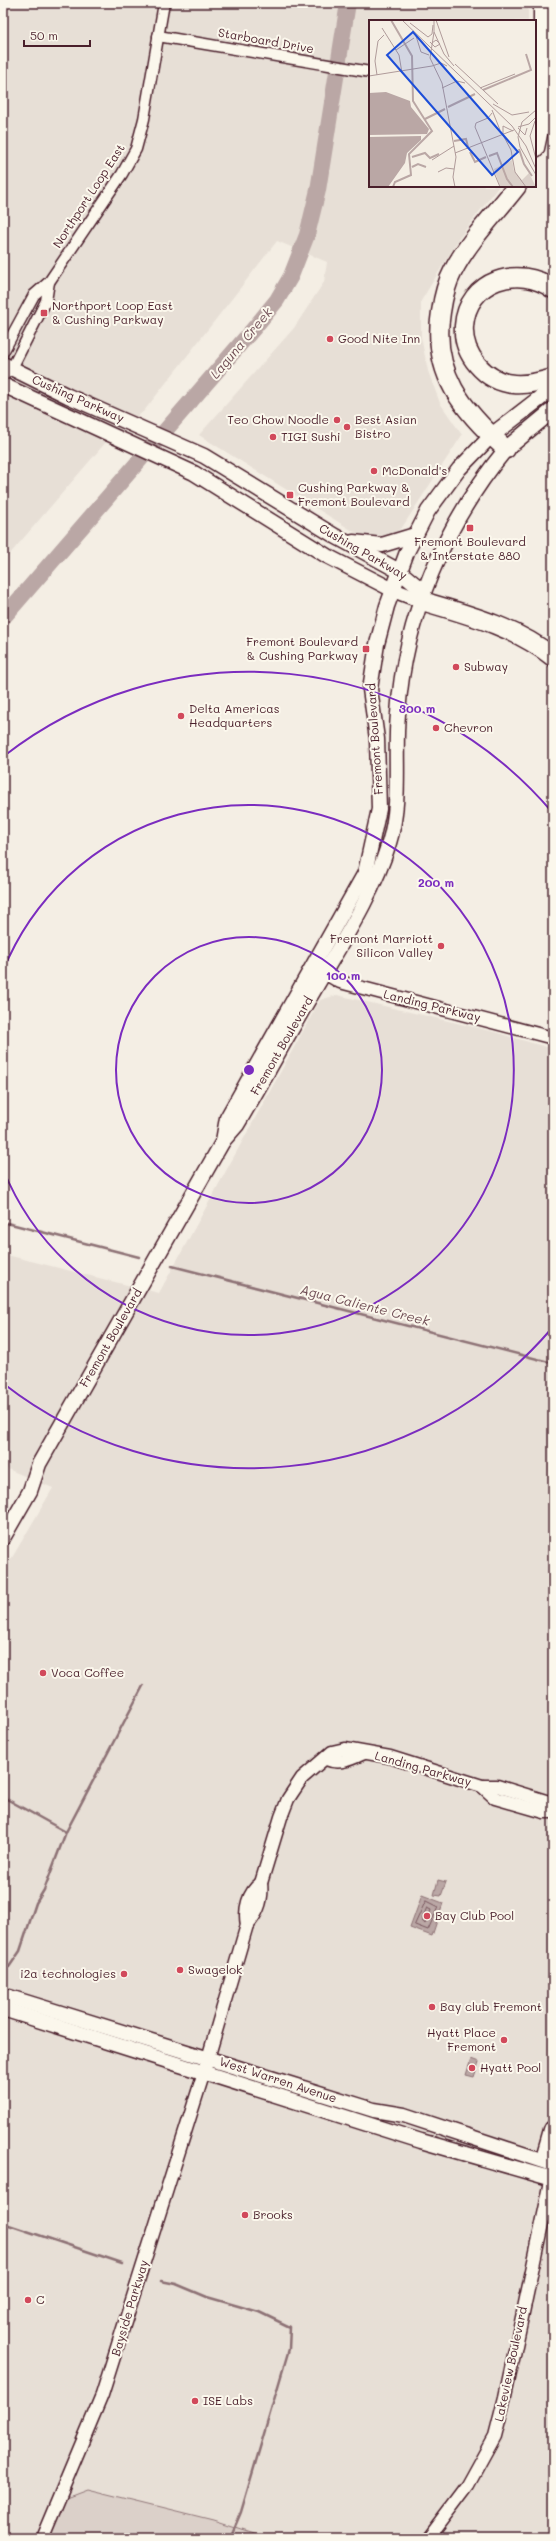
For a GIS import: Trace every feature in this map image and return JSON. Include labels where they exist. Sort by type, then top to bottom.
[{"type":"highway","points":[[536,143],[543,111],[543,3]]},
{"type":"highway","points":[[506,449],[491,436],[460,401],[449,382],[441,356],[438,330],[445,291],[453,271],[516,187]]},
{"type":"highway","points":[[549,385],[512,384],[486,374],[475,363],[468,350],[464,337],[464,324],[474,299],[483,288],[495,280],[520,276],[539,280],[553,289]]},
{"type":"highway","points":[[422,601],[503,628],[524,637],[553,657]]},
{"type":"highway","points":[[553,2130],[547,2151],[553,2171]]},
{"type":"main road","name":"Cushing Parkway","points":[[6,369],[181,444],[336,536],[400,571],[417,586],[422,601]]},
{"type":"main road","name":"Cushing Parkway","points":[[3,385],[194,473],[315,549],[393,590],[422,601]]},
{"type":"main road","name":"Fremont Boulevard","points":[[3,1538],[30,1491],[39,1464],[223,1141],[237,1125],[319,970],[365,873],[379,809],[380,794],[377,739],[372,709],[372,671],[377,644],[393,590],[415,535],[444,489],[491,436],[549,385]]},
{"type":"main road","name":"Fremont Boulevard","points":[[319,970],[370,894],[393,827],[398,776],[397,716],[400,688],[422,601],[446,542],[480,483],[506,449],[553,410]]},
{"type":"main road","points":[[336,536],[371,546],[391,544],[415,535]]},
{"type":"main road","points":[[377,739],[384,751],[386,766],[398,776]]},
{"type":"main road","points":[[380,794],[384,799],[386,821],[393,827]]},
{"type":"main road","name":"West Warren Avenue","points":[[3,1995],[374,2110],[404,2115],[553,2171]]},
{"type":"main road","name":"West Warren Avenue","points":[[3,2009],[421,2141],[553,2171]]},
{"type":"street","name":"Northport Loop East","points":[[3,352],[34,295],[49,282],[122,174],[136,149],[144,119],[164,3]]},
{"type":"street","name":"Starboard Drive","points":[[158,36],[369,72]]},
{"type":"street","name":"Northport Loop East","points":[[6,369],[46,301],[49,282]]},
{"type":"street","name":"Landing Parkway","points":[[319,970],[340,982],[384,995],[553,1038]]},
{"type":"street","name":"Landing Parkway","points":[[204,2072],[207,2057],[247,1925],[256,1916],[262,1894],[261,1883],[288,1799],[302,1778],[326,1759],[335,1763],[350,1760],[364,1753],[390,1757],[482,1786],[497,1786],[549,1802],[553,1806]]},
{"type":"street","name":"Landing Parkway","points":[[482,1786],[494,1798],[544,1812],[553,1812]]},
{"type":"street","name":"Bayside Parkway","points":[[42,2538],[102,2395],[204,2072]]},
{"type":"street","name":"Lakeview Boulevard","points":[[428,2538],[468,2485],[495,2436],[505,2397],[553,2171]]},
{"type":"shaded area","points":[[3,3],[528,3],[528,20],[369,20],[369,187],[498,187],[460,237],[421,301],[421,337],[428,371],[440,403],[462,435],[403,526],[394,534],[364,538],[199,435],[294,328],[324,282],[327,262],[277,241],[144,411],[106,442],[3,562]]},
{"type":"shaded area","points":[[337,995],[491,1031],[553,1049],[553,2538],[3,2538],[3,1573],[53,1488],[3,1467],[3,1254],[159,1293],[320,1000]]},
{"type":"shaded area","points":[[87,2489],[213,2520],[269,2538],[42,2538],[58,2500]]},
{"type":"water","name":"Bay Club Pool","points":[[438,1880],[446,1882],[441,1896],[434,1895]]},
{"type":"water","name":"Bay Club Pool","points":[[422,1895],[443,1903],[432,1936],[410,1928]]},
{"type":"water","name":"Hyatt Pool","points":[[471,2059],[479,2062],[474,2077],[466,2075]]},
{"type":"waterway","name":"Laguna Creek","points":[[3,618],[255,327],[277,300],[291,276],[307,235],[318,190],[348,3]]},
{"type":"waterway","name":"Agua Caliente Creek","points":[[3,1222],[139,1257]]},
{"type":"waterway","name":"Agua Caliente Creek","points":[[172,1266],[553,1363]]},
{"type":"waterway","points":[[66,1832],[143,1686]]},
{"type":"waterway","points":[[3,1797],[66,1832],[44,1890],[36,1903],[20,1951],[9,1967]]},
{"type":"waterway","points":[[3,2223],[122,2263]]},
{"type":"waterway","points":[[161,2281],[176,2284],[207,2297],[259,2312],[290,2327],[289,2349],[241,2512],[230,2538]]},
{"type":"place","name":"Northport Loop East & Cushing Parkway","points":[[44,313]]},
{"type":"place","name":"Good Nite Inn","points":[[330,339]]},
{"type":"place","name":"Teo Chow Noodle","points":[[337,420]]},
{"type":"place","name":"Best Asian Bistro","points":[[347,427]]},
{"type":"place","name":"TIGI Sushi","points":[[273,437]]},
{"type":"place","name":"McDonald's","points":[[374,471]]},
{"type":"place","name":"Cushing Parkway & Fremont Boulevard","points":[[290,495]]},
{"type":"place","name":"Fremont Boulevard & Interstate 880","points":[[470,528]]},
{"type":"place","name":"Fremont Boulevard & Cushing Parkway","points":[[366,649]]},
{"type":"place","name":"Subway","points":[[456,667]]},
{"type":"place","name":"Delta Americas Headquarters","points":[[181,716]]},
{"type":"place","name":"Chevron","points":[[436,728]]},
{"type":"place","name":"Fremont Marriott Silicon Valley","points":[[441,946]]},
{"type":"place","name":"Voca Coffee","points":[[43,1673]]},
{"type":"place","name":"Bay Club Pool","points":[[427,1916]]},
{"type":"place","name":"Swagelok","points":[[180,1970]]},
{"type":"place","name":"i2a technologies","points":[[124,1974]]},
{"type":"place","name":"Bay club Fremont","points":[[432,2007]]},
{"type":"place","name":"Hyatt Place Fremont","points":[[504,2040]]},
{"type":"place","name":"Hyatt Pool","points":[[472,2068]]},
{"type":"place","name":"Brooks","points":[[245,2215]]},
{"type":"place","name":"C","points":[[28,2300]]},
{"type":"place","name":"ISE Labs","points":[[195,2401]]}]
